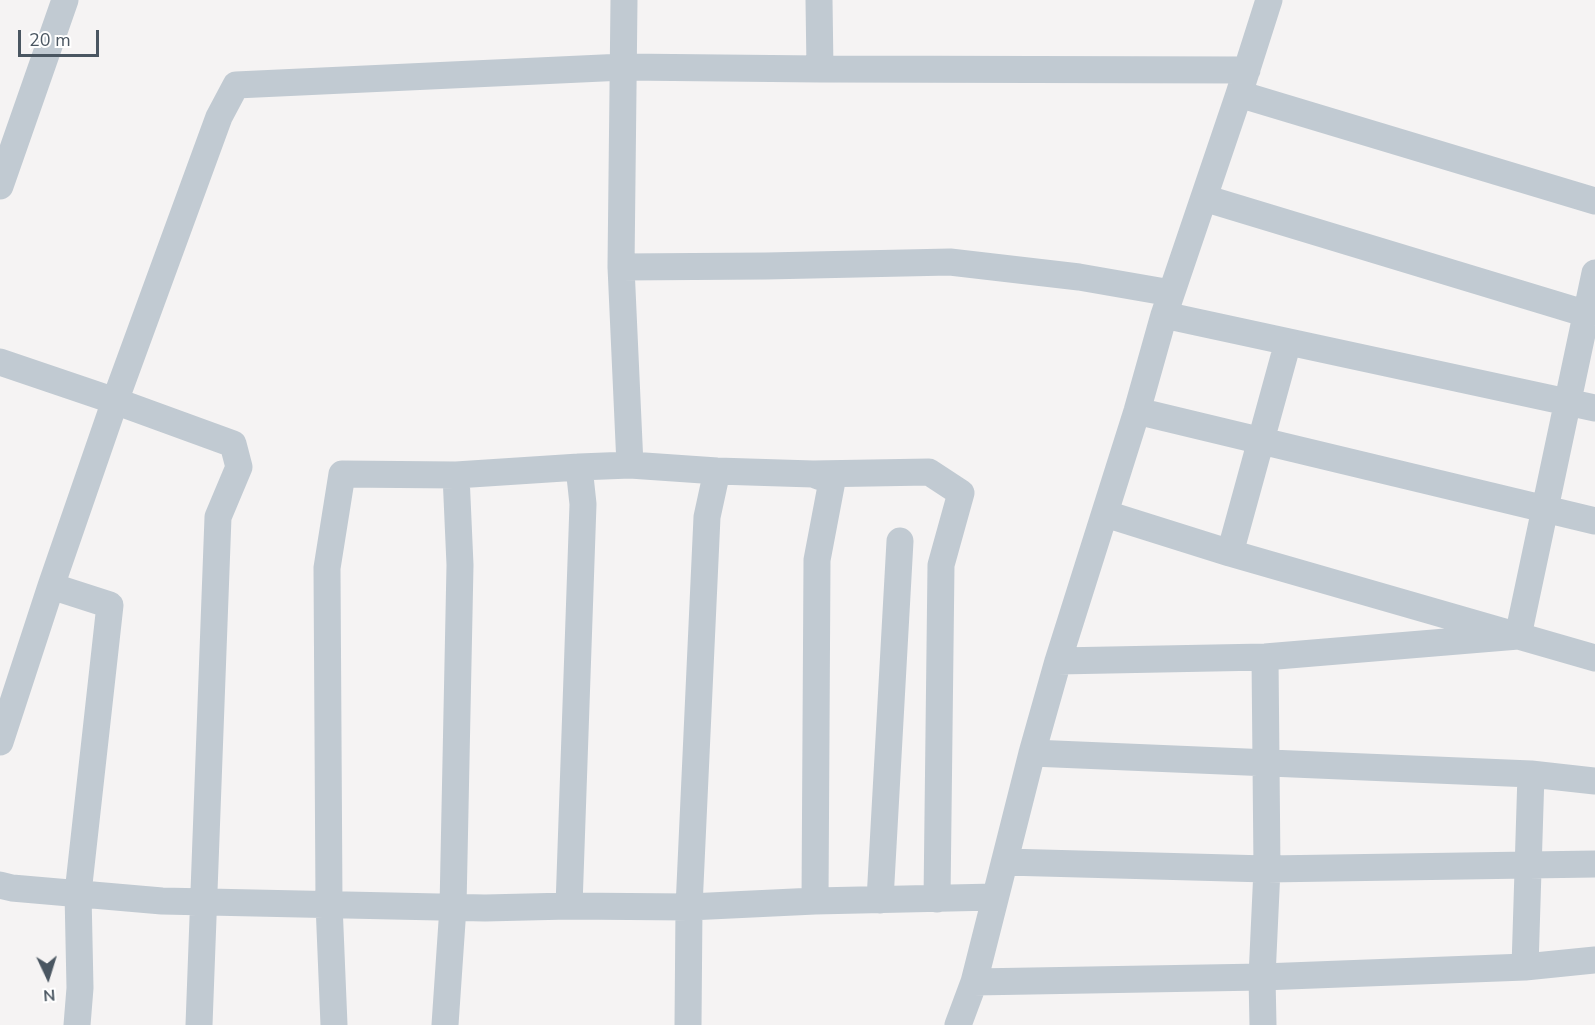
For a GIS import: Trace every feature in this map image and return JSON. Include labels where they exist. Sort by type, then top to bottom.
[{"type":"street","points":[[0,186],[65,0]]},
{"type":"street","points":[[624,0],[621,267],[630,465]]},
{"type":"street","points":[[819,0],[820,69]]},
{"type":"street","points":[[958,1025],[974,982],[1032,753],[1058,661],[1106,514],[1168,304],[1269,0]]},
{"type":"street","points":[[0,742],[115,401],[219,117],[236,85],[624,67],[820,69],[1243,82],[1595,201]]},
{"type":"street","points":[[1204,198],[1587,314]]},
{"type":"street","points":[[621,267],[950,262],[1079,277],[1288,342],[1595,408]]},
{"type":"street","points":[[1518,636],[1595,273]]},
{"type":"street","points":[[1230,554],[1288,342]]},
{"type":"street","points":[[0,362],[233,444],[239,467],[218,517],[199,1025]]},
{"type":"street","points":[[1137,411],[1595,521]]},
{"type":"street","points":[[334,1025],[329,904],[327,568],[342,474],[456,475],[630,465],[813,474],[929,472],[961,493],[941,565],[937,899]]},
{"type":"street","points":[[569,906],[583,504],[579,467]]},
{"type":"street","points":[[688,1025],[689,907],[707,517],[717,471]]},
{"type":"street","points":[[813,474],[832,481],[817,560],[815,901]]},
{"type":"street","points":[[445,1025],[453,907],[460,565],[456,475]]},
{"type":"street","points":[[1106,514],[1230,554],[1595,658]]},
{"type":"street","points":[[880,900],[900,541]]},
{"type":"street","points":[[51,586],[110,605],[78,893],[80,988],[77,1025]]},
{"type":"street","points":[[1058,661],[1265,657],[1518,636]]},
{"type":"street","points":[[1263,1025],[1262,977],[1267,869],[1265,657]]},
{"type":"street","points":[[1032,753],[1531,774],[1595,781]]},
{"type":"street","points":[[1525,968],[1531,774]]},
{"type":"street","points":[[1005,862],[1267,869],[1595,864]]},
{"type":"street","points":[[0,885],[12,888],[162,901],[484,908],[689,907],[815,901],[995,897]]},
{"type":"street","points":[[974,982],[1262,977],[1525,968],[1595,960]]}]
